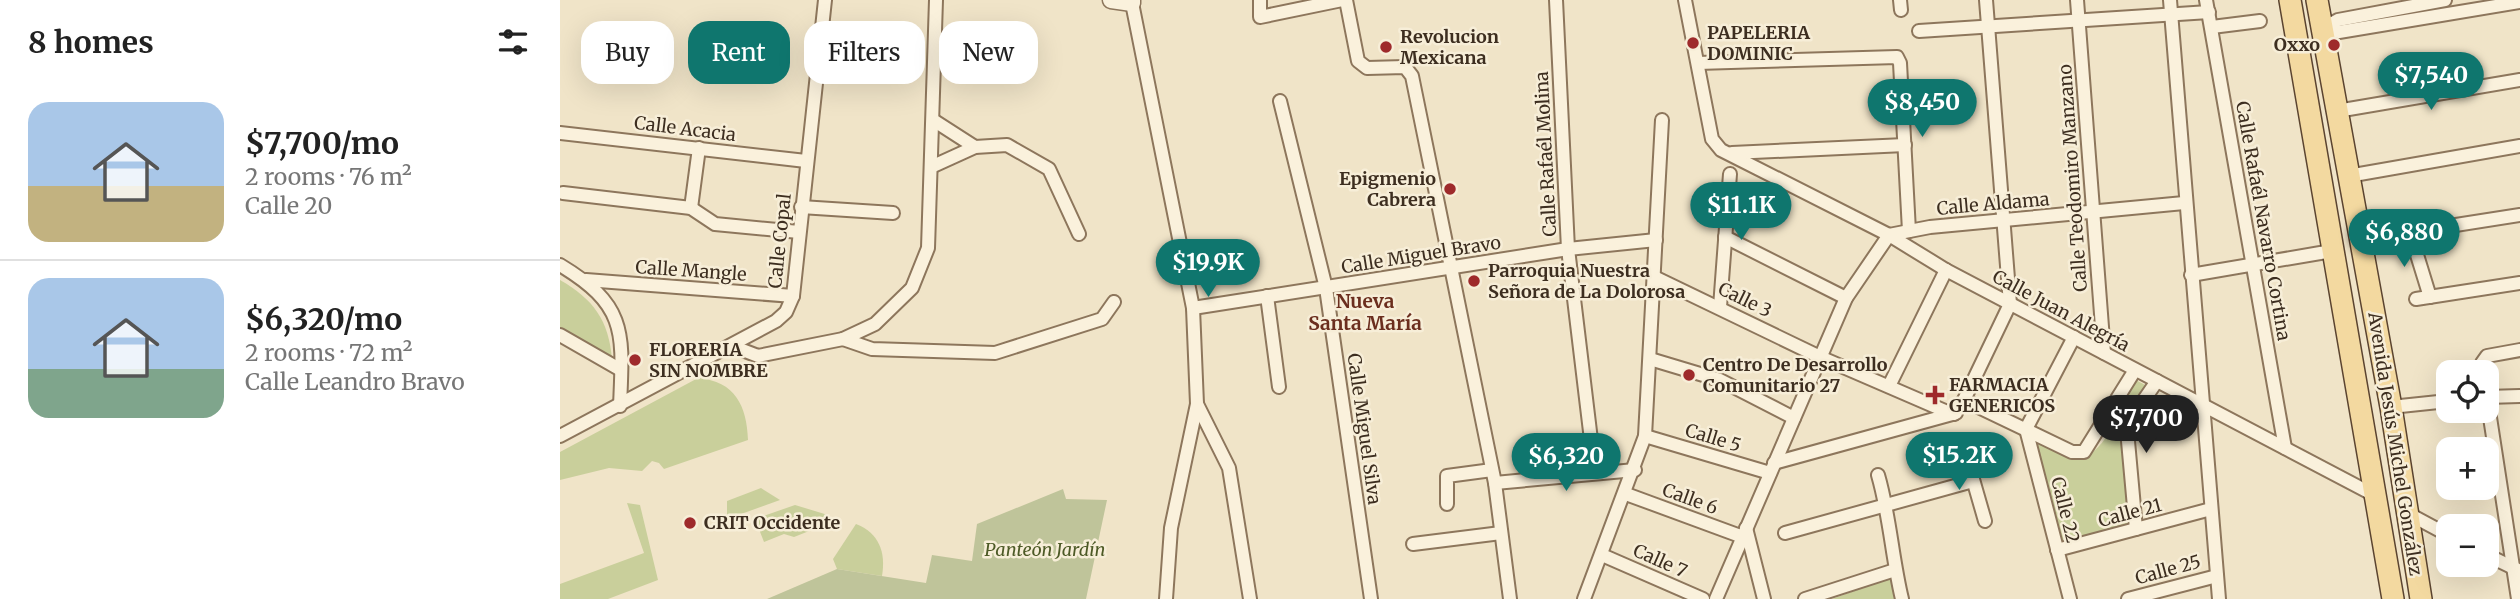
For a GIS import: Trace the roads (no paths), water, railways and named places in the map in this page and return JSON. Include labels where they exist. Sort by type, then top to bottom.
[{"type":"main road","name":"Avenida Jesús Michel González","points":[[2290,0],[2321,193],[2393,599]]},
{"type":"main road","points":[[2301,0],[2310,23],[2322,29],[2311,42],[2309,52],[2327,157],[2321,193]]},
{"type":"main road","name":"Avenida Jesús Michel González","points":[[2317,0],[2391,407],[2421,599]]},
{"type":"street","name":"Calle Copal","points":[[563,431],[620,406],[782,318],[793,296],[825,0]]},
{"type":"street","points":[[732,346],[758,356],[843,339],[876,324],[918,275],[928,248],[936,0]]},
{"type":"street","points":[[1111,0],[1132,1],[1193,308],[1198,404],[1171,528],[1166,599]]},
{"type":"street","points":[[1260,0],[1260,17],[1344,0],[1358,61],[1367,68],[1405,67],[1412,76],[1493,477],[1510,599]]},
{"type":"street","name":"Calle Rafaél Molina","points":[[1556,0],[1569,249],[1595,473]]},
{"type":"street","name":"Calle Juan Alegría","points":[[1685,0],[1712,139],[1721,150],[1732,153],[1889,235],[1946,270],[2376,496]]},
{"type":"street","points":[[1953,414],[1964,400],[2010,304],[1986,0]]},
{"type":"street","name":"Calle Teodomiro Manzano","points":[[2077,0],[2104,353]]},
{"type":"street","points":[[2170,0],[2219,599]]},
{"type":"street","points":[[2322,29],[2338,20],[2445,0]]},
{"type":"street","points":[[2322,29],[2339,32],[2520,2]]},
{"type":"street","points":[[1919,32],[2171,14],[2207,6]]},
{"type":"street","name":"Calle Rafaél Navarro Cortina","points":[[2207,6],[2285,448]]},
{"type":"street","points":[[2212,27],[2260,21]]},
{"type":"street","points":[[1698,63],[1897,57],[1900,63],[1909,231]]},
{"type":"street","points":[[2337,111],[2520,80]]},
{"type":"street","name":"Calle Miguel Silva","points":[[1280,101],[1326,289],[1371,599]]},
{"type":"street","points":[[933,120],[975,147]]},
{"type":"street","points":[[1584,599],[1635,470],[1645,436],[1662,120]]},
{"type":"street","name":"Calle Acacia","points":[[560,133],[806,161]]},
{"type":"street","points":[[931,167],[975,147],[1007,145],[1045,164],[1053,174],[1079,234]]},
{"type":"street","points":[[1732,153],[1905,145]]},
{"type":"street","points":[[2347,176],[2520,146]]},
{"type":"street","points":[[691,208],[699,148]]},
{"type":"street","points":[[1720,307],[1730,174]]},
{"type":"street","points":[[562,193],[691,208],[715,224],[799,232]]},
{"type":"street","name":"Calle Aldama","points":[[1889,235],[2003,220],[2185,203]]},
{"type":"street","points":[[802,207],[893,213]]},
{"type":"street","points":[[2360,240],[2520,215]]},
{"type":"street","points":[[2410,232],[2430,297]]},
{"type":"street","points":[[1716,599],[1846,298],[1889,235]]},
{"type":"street","points":[[1725,237],[1846,298]]},
{"type":"street","name":"Calle Miguel Bravo","points":[[1193,308],[1569,249],[1656,240]]},
{"type":"street","points":[[2191,275],[2332,251]]},
{"type":"street","points":[[560,265],[586,280],[607,302],[617,320],[621,370],[620,406]]},
{"type":"street","points":[[1889,386],[1946,270]]},
{"type":"street","name":"Calle 3","points":[[1654,277],[1820,357],[1953,414]]},
{"type":"street","name":"Calle Mangle","points":[[586,280],[793,296]]},
{"type":"street","points":[[2416,299],[2520,283]]},
{"type":"street","points":[[1267,296],[1279,387]]},
{"type":"street","points":[[843,339],[872,349],[995,353],[1102,319],[1114,302]]},
{"type":"street","points":[[560,335],[621,370]]},
{"type":"street","points":[[2026,429],[2074,337]]},
{"type":"street","points":[[2484,360],[2492,353],[2520,349]]},
{"type":"street","points":[[1650,359],[1720,380],[1794,418]]},
{"type":"street","points":[[1964,400],[2072,452],[2084,452],[2135,370]]},
{"type":"street","points":[[2136,529],[2127,429],[2157,381]]},
{"type":"street","points":[[2499,397],[2520,396]]},
{"type":"street","points":[[2391,407],[2436,402]]},
{"type":"street","points":[[1198,404],[1229,468],[1250,599]]},
{"type":"street","points":[[1772,468],[1980,407]]},
{"type":"street","points":[[2491,423],[2517,570],[2518,599]]},
{"type":"street","name":"Calle 22","points":[[2026,429],[2070,599]]},
{"type":"street","name":"Calle 5","points":[[1645,436],[1772,468]]},
{"type":"street","points":[[1966,455],[1985,521]]},
{"type":"street","points":[[1447,504],[1447,476],[1493,477],[1635,470]]},
{"type":"street","points":[[1878,475],[1887,506],[1895,570],[1902,599]]},
{"type":"street","points":[[1785,533],[1973,481]]},
{"type":"street","name":"Calle 6","points":[[1626,494],[1744,533]]},
{"type":"street","name":"Calle 21","points":[[2057,550],[2211,509]]},
{"type":"street","points":[[2407,513],[2436,528]]},
{"type":"street","points":[[1413,544],[1501,533]]},
{"type":"street","points":[[1744,533],[1764,599]]},
{"type":"street","name":"Calle 7","points":[[1602,555],[1703,599]]},
{"type":"street","points":[[2499,561],[2517,570]]},
{"type":"street","points":[[1805,599],[1895,570]]},
{"type":"street","name":"Calle 25","points":[[2128,599],[2217,576]]},
{"type":"place","name":"PAPELERIA DOMINIC","points":[[1693,43]]},
{"type":"place","name":"Oxxo","points":[[2334,45]]},
{"type":"place","name":"Revolucion Mexicana","points":[[1386,47]]},
{"type":"place","name":"Epigmenio Cabrera","points":[[1450,189]]},
{"type":"place","name":"Parroquia Nuestra Señora de La Dolorosa","points":[[1474,281]]},
{"type":"place","name":"FLORERIA SIN NOMBRE","points":[[635,360]]},
{"type":"place","name":"Centro De Desarrollo Comunitario 27","points":[[1689,375]]},
{"type":"place","name":"FARMACIA GENERICOS","points":[[1935,395]]},
{"type":"place","name":"CRIT Occidente","points":[[690,523]]},
{"type":"district","name":"Nueva Santa María","points":[[1365,312]]},
{"type":"park label","name":"Panteón Jardín","points":[[1045,550]]}]
